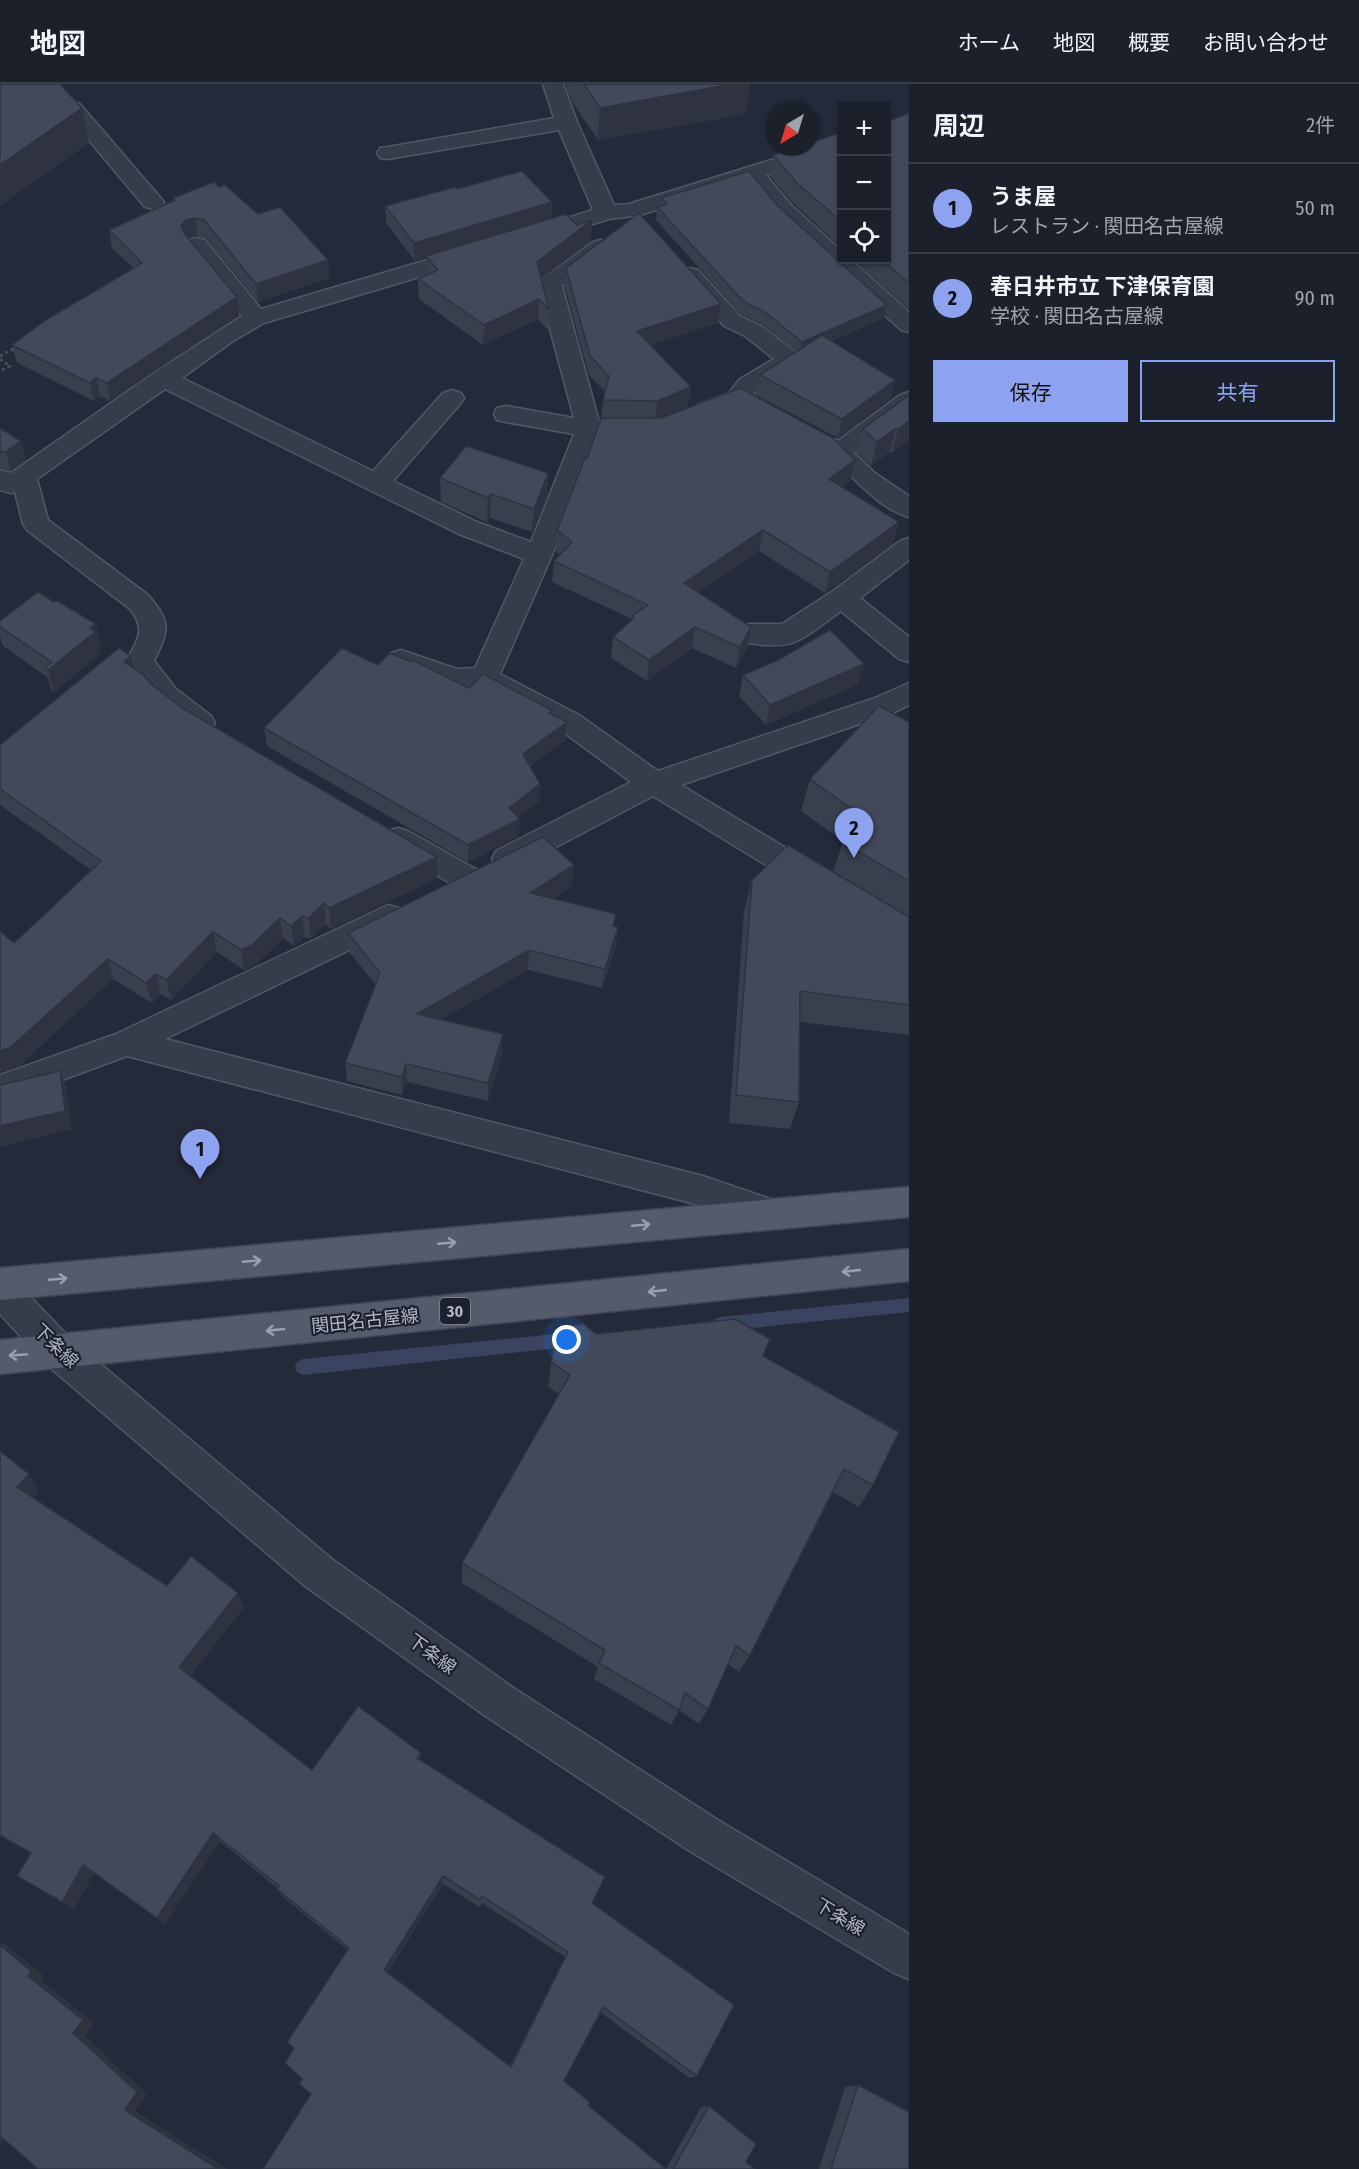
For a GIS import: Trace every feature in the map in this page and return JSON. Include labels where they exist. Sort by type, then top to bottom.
[{"type":"main road","points":[[0,1286],[767,1213],[909,1202]]},
{"type":"main road","name":"関田名古屋線","points":[[0,1357],[909,1265]]},
{"type":"street","points":[[553,84],[566,122],[606,213]]},
{"type":"street","points":[[0,104],[72,107],[153,202]]},
{"type":"street","points":[[388,153],[566,122]]},
{"type":"street","points":[[484,678],[539,555],[589,429],[550,284],[623,231],[638,217],[752,172],[837,146]]},
{"type":"street","points":[[752,172],[784,211],[909,325]]},
{"type":"street","points":[[226,738],[197,721],[166,696],[140,662],[131,647],[154,630],[152,616],[139,602],[36,524],[12,477],[225,336],[256,318],[606,213],[638,217]]},
{"type":"street","points":[[197,246],[256,318]]},
{"type":"street","points":[[676,260],[732,321],[753,331],[787,357],[783,365],[743,387],[748,404],[688,418]]},
{"type":"street","points":[[163,378],[468,528],[539,555]]},
{"type":"street","points":[[376,482],[452,398]]},
{"type":"street","points":[[839,452],[909,400]]},
{"type":"street","points":[[506,414],[589,429],[635,430]]},
{"type":"street","points":[[798,430],[839,452],[866,478],[909,508]]},
{"type":"street","points":[[749,634],[787,634],[842,598],[909,547]]},
{"type":"street","points":[[842,598],[909,652]]},
{"type":"street","points":[[401,660],[456,679],[484,678],[568,722],[654,783],[838,893]]},
{"type":"street","points":[[0,1089],[127,1043],[468,879],[654,783],[885,705],[909,693]]},
{"type":"street","points":[[375,827],[468,879]]},
{"type":"street","points":[[127,1043],[703,1191],[767,1213]]},
{"type":"street","name":"下条線","points":[[0,1286],[59,1352],[319,1573],[498,1701],[703,1835],[909,1958]]},
{"type":"path","points":[[0,371],[10,366],[0,358],[20,346]]},
{"type":"building","points":[[0,84],[60,84],[82,108],[0,165]]},
{"type":"building","points":[[584,84],[732,84],[600,108]]},
{"type":"building","points":[[909,113],[909,283],[887,264],[891,264],[891,120]]},
{"type":"building","points":[[837,134],[837,218],[797,183],[774,156],[819,156],[819,140]]},
{"type":"building","points":[[522,171],[552,202],[414,243],[385,206],[455,187],[457,189]]},
{"type":"building","points":[[749,171],[777,205],[837,260],[837,264],[842,264],[887,305],[802,342],[765,312],[743,301],[657,207],[667,204],[661,198]]},
{"type":"building","points":[[214,182],[219,187],[225,185],[258,214],[280,207],[328,260],[256,284],[204,220],[195,218],[186,220],[181,226],[184,233],[237,297],[107,383],[96,378],[90,383],[12,345],[46,320],[142,263],[109,230],[175,200],[173,198]]},
{"type":"building","points":[[639,213],[721,304],[637,331],[691,387],[657,401],[603,400],[609,376],[590,356],[566,268]]},
{"type":"building","points":[[566,214],[577,225],[592,220],[537,262],[549,310],[539,299],[484,325],[418,279],[438,270],[426,256]]},
{"type":"building","points":[[822,335],[895,380],[842,419],[760,375]]},
{"type":"building","points":[[740,388],[833,438],[855,460],[829,479],[899,522],[830,572],[763,530],[684,583],[751,627],[740,647],[695,627],[649,660],[613,637],[634,618],[632,616],[648,605],[554,561],[572,542],[557,530],[585,458],[587,459],[601,418],[661,418]]},
{"type":"building","points":[[909,395],[909,421],[898,430],[896,428],[877,442],[863,429]]},
{"type":"building","points":[[0,428],[21,441],[6,452],[0,451]]},
{"type":"building","points":[[466,446],[548,473],[534,509],[491,494],[488,498],[440,478]]},
{"type":"building","points":[[38,592],[96,624],[90,628],[95,632],[48,670],[45,667],[52,662],[0,627],[0,621]]},
{"type":"building","points":[[830,630],[864,664],[770,705],[743,675],[778,660]]},
{"type":"building","points":[[119,648],[131,656],[124,662],[144,675],[150,683],[182,708],[437,857],[329,908],[324,903],[309,918],[302,916],[291,926],[280,918],[252,945],[241,950],[213,932],[166,980],[156,974],[146,983],[108,959],[11,1047],[0,1051],[0,931],[14,943],[101,861],[0,789],[0,745]]},
{"type":"building","points":[[342,648],[378,665],[390,653],[411,662],[413,660],[469,688],[483,674],[552,710],[549,713],[567,722],[523,754],[540,784],[509,808],[520,819],[468,845],[264,728]]},
{"type":"building","points":[[879,706],[909,722],[909,881],[842,842],[859,814],[810,779]]},
{"type":"building","points":[[543,837],[574,865],[530,893],[616,914],[613,926],[618,927],[605,969],[529,950],[417,1014],[503,1034],[488,1083],[406,1064],[402,1077],[345,1063],[380,973],[348,933]]},
{"type":"building","points":[[788,845],[909,917],[909,1005],[800,991],[799,1102],[736,1095],[752,880]]},
{"type":"building","points":[[60,1071],[65,1111],[0,1126],[0,1085]]},
{"type":"building","points":[[735,1319],[770,1339],[763,1356],[899,1432],[873,1485],[844,1469],[750,1655],[736,1646],[708,1709],[685,1693],[679,1710],[599,1663],[605,1650],[462,1563],[570,1375],[551,1362],[559,1327],[584,1324],[596,1334]]},
{"type":"building","points":[[0,1451],[29,1474],[17,1487],[167,1586],[191,1556],[238,1593],[179,1667],[312,1770],[358,1706],[421,1753],[417,1758],[605,1877],[592,1903],[734,2005],[697,2076],[603,2007],[564,2081],[590,2102],[588,2105],[666,2169],[263,2169],[311,2094],[299,2084],[302,2079],[285,2063],[294,2048],[287,2042],[349,1948],[277,1889],[279,1886],[213,1833],[157,1918],[83,1865],[62,1902],[17,1876],[31,1853],[0,1835]],"holes":[[[443,1876],[480,1900],[482,1896],[568,1952],[511,2067],[384,1970]]]},
{"type":"building","points":[[0,1945],[31,1971],[28,1976],[83,2020],[73,2033],[137,2092],[125,2110],[218,2169],[38,2169],[0,2136]]},
{"type":"building","points":[[858,2085],[909,2112],[909,2169],[831,2169]]},
{"type":"building","points":[[709,2106],[756,2144],[746,2162],[755,2169],[673,2169]]},
{"type":"waterway","points":[[721,1324],[909,1305]]},
{"type":"waterway","points":[[303,1367],[575,1339]]},
{"type":"place","name":"春日井市立 下津保育園","points":[[854,858]]},
{"type":"place","name":"うま屋","points":[[200,1179]]}]
